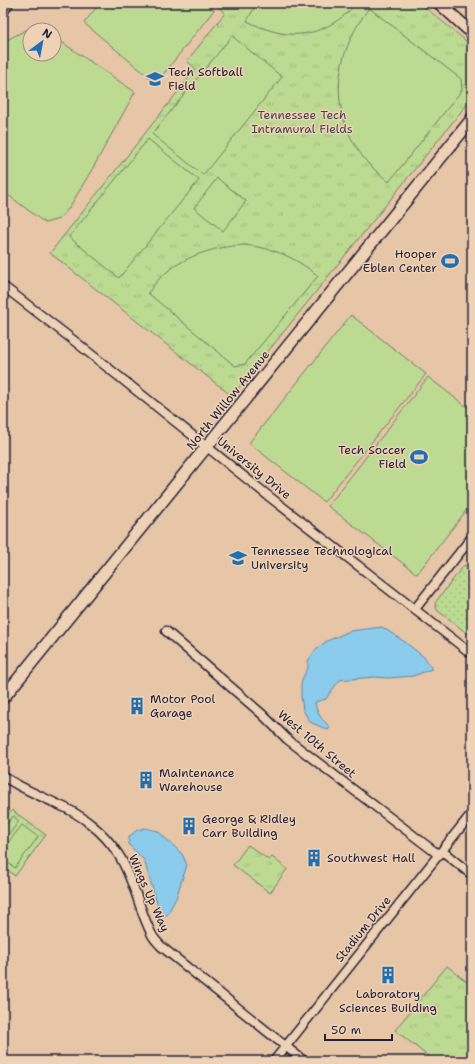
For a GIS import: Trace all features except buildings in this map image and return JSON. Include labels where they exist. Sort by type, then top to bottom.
[{"type":"main road","points":[[439,3],[472,33]]},
{"type":"main road","name":"North Willow Avenue","points":[[3,698],[472,119]]},
{"type":"street","points":[[3,13],[9,3]]},
{"type":"street","name":"University Drive","points":[[3,286],[271,498],[472,654]]},
{"type":"street","points":[[415,609],[472,537]]},
{"type":"street","name":"West 10th Street","points":[[166,631],[262,714],[287,739],[472,875]]},
{"type":"street","name":"Wings Up Way","points":[[3,776],[34,794],[59,804],[79,816],[100,832],[118,853],[129,872],[144,916],[154,939],[304,1061]]},
{"type":"street","name":"Stadium Drive","points":[[274,1061],[442,854],[472,813]]},
{"type":"green space","name":"Tech Softball Field","points":[[100,3],[205,3],[214,10],[162,76],[150,78],[84,23]]},
{"type":"green space","name":"Tennessee Tech Intramural Fields","points":[[217,3],[420,3],[472,46],[472,98],[232,396],[50,253],[196,69],[187,61],[225,13],[216,5]]},
{"type":"green space","points":[[257,3],[356,3],[345,15],[324,28],[309,33],[287,34],[260,27],[247,21]]},
{"type":"green space","points":[[369,8],[461,79],[462,90],[389,182],[366,161],[353,142],[345,123],[340,104],[339,84],[342,65],[348,45],[357,26]]},
{"type":"green space","points":[[22,32],[22,62],[62,62],[62,42],[135,92],[69,208],[59,219],[45,223],[3,191],[3,42]]},
{"type":"green space","points":[[232,36],[282,77],[203,175],[152,134]]},
{"type":"green space","points":[[148,139],[199,180],[119,278],[69,237]]},
{"type":"green space","points":[[217,178],[246,201],[223,231],[194,208]]},
{"type":"green space","points":[[244,245],[265,248],[284,254],[318,276],[245,364],[235,366],[148,293],[158,280],[169,270],[189,258],[221,248]]},
{"type":"green space","name":"Tech Soccer Field","points":[[351,315],[426,374],[324,502],[249,443]]},
{"type":"green space","name":"Tech Soccer Field","points":[[428,377],[472,411],[472,503],[417,574],[328,506]]},
{"type":"green space","points":[[464,565],[472,571],[472,637],[437,610],[435,603]]},
{"type":"green space","points":[[12,810],[46,835],[15,876],[3,866],[3,822]]},
{"type":"green space","points":[[13,816],[19,821],[8,836],[3,832],[3,829]]},
{"type":"green space","points":[[22,825],[38,837],[15,868],[3,859],[3,849]]},
{"type":"green space","points":[[248,845],[269,860],[272,857],[287,869],[270,893],[233,865]]},
{"type":"green space","points":[[447,966],[472,986],[472,1061],[434,1061],[395,1030]]},
{"type":"water","points":[[382,627],[405,642],[425,658],[432,669],[413,676],[340,680],[326,699],[315,702],[320,716],[330,727],[328,730],[310,722],[303,710],[301,685],[308,668],[308,661],[316,649],[327,641],[350,631]]},
{"type":"water","points":[[145,828],[158,831],[182,854],[187,865],[176,898],[167,915],[164,916],[159,910],[144,860],[129,845],[129,837],[137,830]]},
{"type":"place","name":"Tech Softball Field","points":[[155,79]]},
{"type":"place","name":"Hooper Eblen Center","points":[[450,261]]},
{"type":"place","name":"Tech Soccer Field","points":[[419,457]]},
{"type":"place","name":"Tennessee Technological University","points":[[238,558]]},
{"type":"place","name":"Motor Pool Garage","points":[[137,706]]},
{"type":"place","name":"Maintenance Warehouse","points":[[146,780]]},
{"type":"place","name":"George & Ridley Carr Building","points":[[189,826]]},
{"type":"place","name":"Southwest Hall","points":[[314,858]]},
{"type":"place","name":"Laboratory Sciences Building","points":[[388,975]]}]
